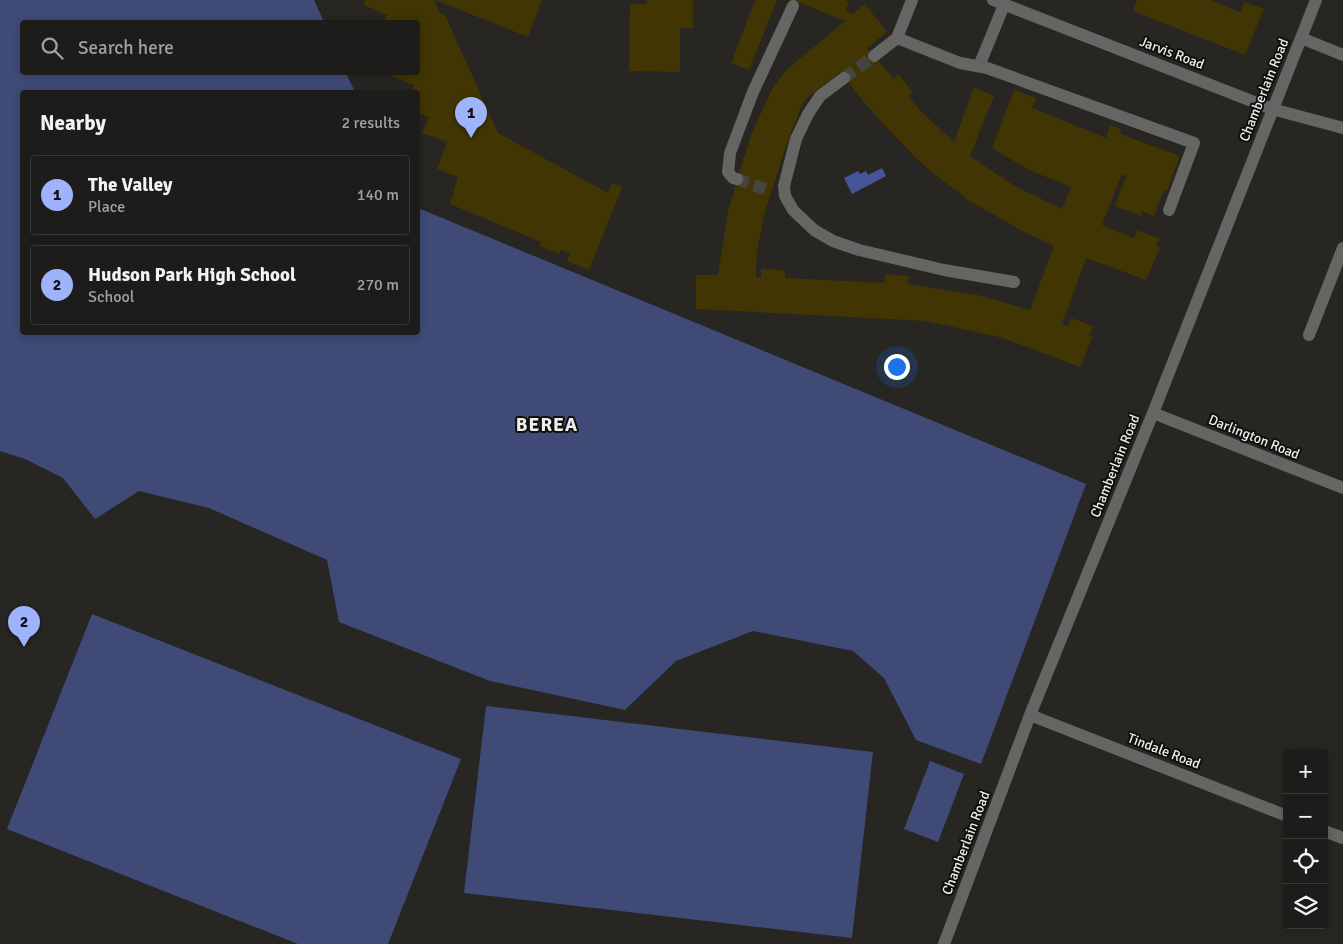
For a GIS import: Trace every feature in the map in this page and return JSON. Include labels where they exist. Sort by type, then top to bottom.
[{"type":"street","points":[[874,56],[897,38],[912,0]]},
{"type":"street","name":"Chamberlain Road","points":[[944,944],[1030,715],[1153,413],[1316,0]]},
{"type":"street","points":[[979,66],[999,2]]},
{"type":"street","name":"Jarvis Road","points":[[999,2],[1272,109],[1343,128]]},
{"type":"street","points":[[737,180],[728,172],[730,153],[754,92],[793,6]]},
{"type":"street","points":[[897,38],[960,62],[987,68],[1194,143],[1169,210]]},
{"type":"street","points":[[1301,38],[1343,55]]},
{"type":"street","points":[[844,78],[820,96],[808,114],[796,139],[784,186],[785,196],[793,210],[814,230],[833,241],[859,250],[892,259],[1014,282]]},
{"type":"street","points":[[771,191],[785,196]]},
{"type":"street","points":[[1309,335],[1343,248]]},
{"type":"street","name":"Darlington Road","points":[[1153,413],[1343,488]]},
{"type":"street","name":"Tindale Road","points":[[1030,715],[1283,814]]},
{"type":"street","points":[[1328,832],[1343,838]]},
{"type":"shaded area","points":[[0,0],[314,0],[323,20],[20,20],[20,75],[347,75],[354,90],[20,90],[20,335],[420,335],[420,209],[1086,484],[981,764],[916,740],[884,678],[853,651],[753,631],[676,661],[625,710],[490,681],[339,622],[327,560],[209,508],[139,491],[95,519],[63,478],[25,459],[0,451]]},
{"type":"shaded area","points":[[882,168],[886,176],[852,194],[844,178],[858,171],[860,174],[866,171],[868,175]]},
{"type":"shaded area","points":[[92,614],[461,759],[388,944],[298,944],[7,829]]},
{"type":"shaded area","points":[[486,706],[873,752],[852,938],[464,893]]},
{"type":"shaded area","points":[[930,761],[964,774],[938,842],[904,829]]},
{"type":"building","points":[[365,0],[434,0],[440,13],[445,15],[498,133],[608,193],[612,183],[622,187],[589,270],[567,261],[570,254],[561,250],[559,254],[540,246],[541,242],[450,204],[458,177],[437,169],[447,142],[422,133],[429,117],[420,114],[420,90],[413,90],[414,85],[392,76],[420,75],[420,20],[385,20],[387,15],[364,5]]},
{"type":"building","points":[[435,0],[542,0],[528,37]]},
{"type":"building","points":[[647,0],[693,0],[693,28],[680,28],[680,72],[629,71],[630,4],[647,4]]},
{"type":"building","points":[[755,0],[777,0],[749,70],[731,63]]},
{"type":"building","points":[[793,0],[845,0],[849,2],[846,11],[852,14],[865,4],[887,32],[867,48],[894,79],[898,74],[913,92],[908,96],[954,142],[974,87],[994,96],[970,156],[1015,186],[1062,209],[1071,187],[1029,170],[992,148],[1014,90],[1036,98],[1032,108],[1106,138],[1110,125],[1121,129],[1120,134],[1180,156],[1167,191],[1164,190],[1154,216],[1142,211],[1141,216],[1115,206],[1126,176],[1122,174],[1102,225],[1134,238],[1137,230],[1160,239],[1156,246],[1160,248],[1146,280],[1086,258],[1062,324],[1068,326],[1071,318],[1093,326],[1089,335],[1093,336],[1080,367],[1003,338],[926,321],[696,309],[696,275],[718,275],[728,212],[738,176],[752,133],[772,89],[785,71],[845,21]],"holes":[[[840,72],[867,106],[919,161],[968,200],[1026,233],[1054,246],[1030,310],[978,295],[907,284],[909,276],[885,274],[884,283],[785,278],[785,270],[761,269],[761,277],[756,277],[757,251],[765,212],[785,149],[801,107],[806,99]]]},
{"type":"building","points":[[1137,0],[1210,0],[1240,12],[1245,2],[1264,9],[1245,55],[1133,11]]},
{"type":"tunnel","points":[[844,78],[874,56]]},
{"type":"tunnel","points":[[737,179],[771,191]]},
{"type":"place","name":"The Valley","points":[[471,138]]},
{"type":"place","name":"Hudson Park High School","points":[[24,647]]},
{"type":"district","name":"BEREA","points":[[547,425]]}]
